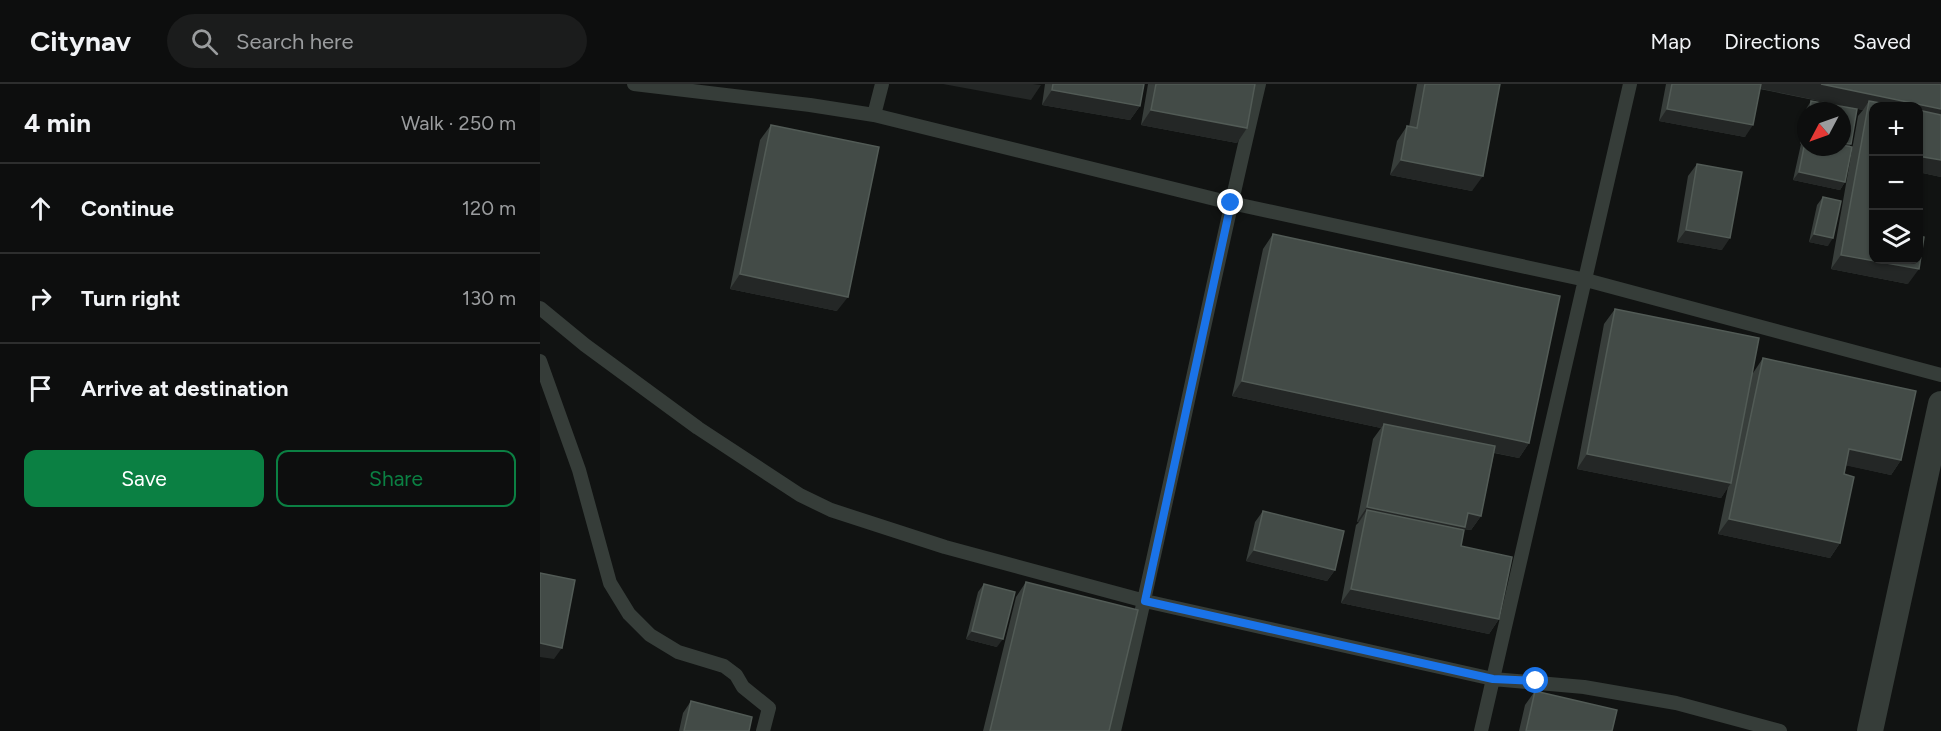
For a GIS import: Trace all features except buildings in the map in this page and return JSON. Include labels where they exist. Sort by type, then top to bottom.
[{"type":"street","points":[[1870,731],[1941,404]]},
{"type":"lane","points":[[634,84],[874,115],[1231,203],[1586,280],[1941,375]]},
{"type":"lane","points":[[874,115],[882,84]]},
{"type":"lane","points":[[1114,731],[1145,601],[1259,84]]},
{"type":"lane","points":[[1481,731],[1630,84]]},
{"type":"lane","points":[[540,308],[585,345],[698,428],[800,495],[831,510],[945,547],[1145,601],[1493,679],[1584,687],[1676,703],[1780,731]]},
{"type":"lane","points":[[540,361],[579,470],[610,582],[629,614],[650,635],[678,652],[724,666],[736,675],[743,687],[769,708],[763,731]]},
{"type":"route","points":[[1231,203],[1145,601],[1493,679],[1536,681]]}]
